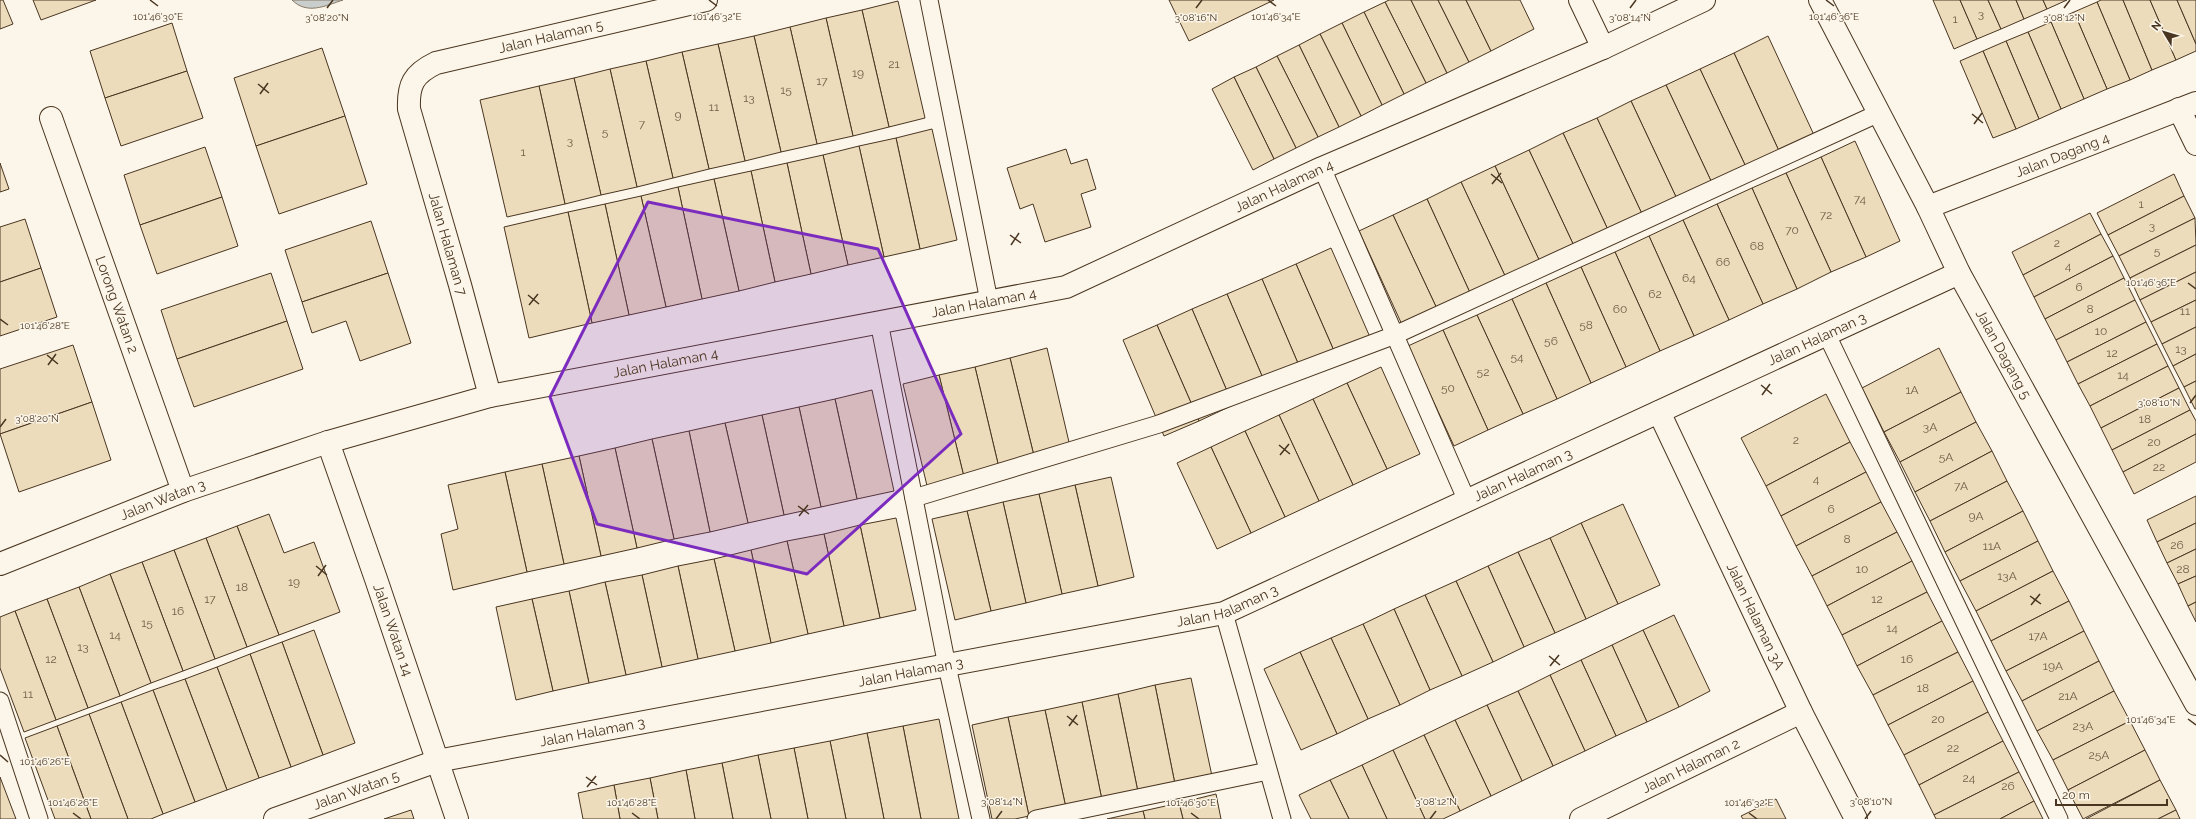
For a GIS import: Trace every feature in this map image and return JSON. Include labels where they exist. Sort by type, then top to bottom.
[{"type":"street","name":"Jalan Halaman 5","points":[[408,92],[414,79],[423,69],[436,63],[706,0]]},
{"type":"street","points":[[1580,0],[1603,48]]},
{"type":"street","name":"Jalan Halaman 4","points":[[328,442],[490,396],[1066,287],[1322,168],[1603,48],[1704,0]]},
{"type":"street","name":"Jalan Dagang 5","points":[[1820,0],[1928,207],[1959,272],[2196,704]]},
{"type":"street","name":"Jalan Halaman 7","points":[[408,92],[409,109],[460,284],[490,396]]},
{"type":"street","points":[[2188,106],[2196,144]]},
{"type":"street","name":"Jalan Dagang 4","points":[[1928,207],[2188,106]]},
{"type":"street","name":"Lorong Watan 2","points":[[51,118],[183,491]]},
{"type":"street","name":"Jalan Halaman 3","points":[[437,760],[947,666],[1224,612],[1827,335],[1959,272]]},
{"type":"street","name":"Jalan Halaman 3A","points":[[1659,412],[1801,712],[1856,819]]},
{"type":"street","name":"Jalan Watan 3","points":[[0,564],[183,491],[328,442]]},
{"type":"street","name":"Jalan Watan 14","points":[[328,442],[376,578],[457,819]]},
{"type":"street","name":"Jalan Halaman 2","points":[[1581,819],[1801,712]]},
{"type":"street","name":"Jalan Watan 5","points":[[275,819],[437,760]]},
{"type":"lane","points":[[930,0],[989,301]]},
{"type":"lane","points":[[914,498],[1159,424],[1395,335],[1879,113]]},
{"type":"lane","points":[[1322,168],[1467,501]]},
{"type":"lane","points":[[879,322],[947,666],[981,819]]},
{"type":"lane","points":[[1827,335],[2059,819]]},
{"type":"lane","points":[[1224,612],[1282,819]]},
{"type":"lane","points":[[0,701],[39,819]]},
{"type":"lane","points":[[1036,819],[1268,771]]},
{"type":"highlighted area","points":[[648,202],[878,249],[961,434],[807,574],[597,524],[550,397]]},
{"type":"shaded area","points":[[292,0],[343,0],[323,7],[310,8],[298,5]]},
{"type":"building","points":[[0,0],[3,0],[13,24],[0,29]]},
{"type":"building","points":[[33,0],[96,0],[41,20]]},
{"type":"building","points":[[1169,0],[1274,0],[1189,41]]},
{"type":"building","points":[[1389,0],[1411,0],[1447,73],[1426,83],[1385,2]]},
{"type":"building","points":[[1411,0],[1438,0],[1469,62],[1447,73]]},
{"type":"building","points":[[1438,0],[1466,0],[1491,51],[1469,62]]},
{"type":"building","points":[[1466,0],[1520,0],[1534,29],[1491,51]]},
{"type":"building","points":[[1933,0],[1960,0],[1977,39],[1954,49]]},
{"type":"building","points":[[1960,0],[1988,0],[2001,29],[1977,39]]},
{"type":"building","points":[[1988,0],[2016,0],[2024,19],[2001,29]]},
{"type":"building","points":[[2016,0],[2043,0],[2047,9],[2024,19]]},
{"type":"building","points":[[2043,0],[2067,0],[2047,9]]},
{"type":"building","points":[[2101,0],[2123,0],[2152,70],[2130,80],[2097,2]]},
{"type":"building","points":[[2123,0],[2150,0],[2176,60],[2152,70]]},
{"type":"building","points":[[2150,0],[2177,0],[2196,44],[2196,51],[2176,60]]},
{"type":"building","points":[[2177,0],[2196,0],[2196,44]]},
{"type":"building","points":[[898,1],[925,118],[889,127],[862,10]]},
{"type":"building","points":[[1385,2],[1426,83],[1404,94],[1364,12]]},
{"type":"building","points":[[2097,2],[2130,80],[2107,89],[2074,12]]},
{"type":"building","points":[[862,10],[889,127],[853,136],[826,18]]},
{"type":"building","points":[[1364,12],[1404,94],[1382,105],[1342,23]]},
{"type":"building","points":[[2074,12],[2107,89],[2084,99],[2051,22]]},
{"type":"building","points":[[826,18],[853,136],[817,144],[790,27]]},
{"type":"building","points":[[2051,22],[2084,99],[2061,109],[2028,32]]},
{"type":"building","points":[[172,23],[187,71],[105,98],[90,51]]},
{"type":"building","points":[[1342,23],[1382,105],[1361,116],[1320,34]]},
{"type":"building","points":[[790,27],[817,144],[781,152],[754,36]]},
{"type":"building","points":[[2028,32],[2061,109],[2039,119],[2006,41]]},
{"type":"building","points":[[1320,34],[1361,116],[1339,127],[1299,45]]},
{"type":"building","points":[[754,36],[781,152],[745,161],[718,44]]},
{"type":"building","points":[[1768,36],[1814,135],[1779,151],[1734,53]]},
{"type":"building","points":[[2006,41],[2039,119],[2016,129],[1983,51]]},
{"type":"building","points":[[718,44],[745,161],[709,169],[682,52]]},
{"type":"building","points":[[1299,45],[1339,127],[1318,137],[1277,56]]},
{"type":"building","points":[[322,48],[345,116],[256,146],[234,78]]},
{"type":"building","points":[[1983,51],[2016,129],[1993,138],[1960,61]]},
{"type":"building","points":[[682,52],[709,169],[673,178],[646,61]]},
{"type":"building","points":[[1734,53],[1779,151],[1746,167],[1700,69]]},
{"type":"building","points":[[1277,56],[1318,137],[1296,148],[1256,67]]},
{"type":"building","points":[[646,61],[673,178],[637,187],[610,69]]},
{"type":"building","points":[[1256,67],[1296,148],[1274,159],[1234,77]]},
{"type":"building","points":[[610,69],[637,187],[601,195],[574,78]]},
{"type":"building","points":[[1700,69],[1746,167],[1712,183],[1666,85]]},
{"type":"building","points":[[187,71],[203,118],[121,146],[105,98]]},
{"type":"building","points":[[1234,77],[1274,159],[1253,170],[1212,89]]},
{"type":"building","points":[[574,78],[601,195],[565,204],[539,86]]},
{"type":"building","points":[[1666,85],[1712,183],[1677,199],[1631,101]]},
{"type":"building","points":[[539,86],[565,204],[507,217],[480,100]]},
{"type":"building","points":[[1631,101],[1677,199],[1643,216],[1597,118]]},
{"type":"building","points":[[345,116],[367,184],[279,214],[256,146]]},
{"type":"building","points":[[1597,118],[1643,216],[1609,232],[1563,133]]},
{"type":"building","points":[[932,129],[957,240],[920,249],[896,138]]},
{"type":"building","points":[[1563,133],[1609,232],[1575,248],[1529,150]]},
{"type":"building","points":[[896,138],[920,249],[884,257],[859,146]]},
{"type":"building","points":[[1855,141],[1900,241],[1866,257],[1821,157]]},
{"type":"building","points":[[859,146],[884,257],[848,265],[823,155]]},
{"type":"building","points":[[205,147],[222,197],[140,225],[124,175]]},
{"type":"building","points":[[1066,149],[1071,164],[1087,159],[1096,189],[1081,194],[1091,227],[1045,242],[1033,204],[1020,209],[1007,168]]},
{"type":"building","points":[[1529,150],[1575,248],[1541,264],[1495,166]]},
{"type":"building","points":[[823,155],[848,265],[811,274],[787,163]]},
{"type":"building","points":[[1821,157],[1866,257],[1831,272],[1786,173]]},
{"type":"building","points":[[0,163],[9,189],[0,192]]},
{"type":"building","points":[[787,163],[811,274],[775,282],[751,171]]},
{"type":"building","points":[[1495,166],[1541,264],[1507,280],[1461,182]]},
{"type":"building","points":[[751,171],[775,282],[739,291],[714,179]]},
{"type":"building","points":[[1786,173],[1831,272],[1797,289],[1752,188]]},
{"type":"building","points":[[2174,174],[2184,196],[2108,235],[2097,213]]},
{"type":"building","points":[[714,179],[739,291],[702,299],[678,187]]},
{"type":"building","points":[[1461,182],[1507,280],[1472,297],[1427,199]]},
{"type":"building","points":[[678,187],[702,299],[666,307],[641,196]]},
{"type":"building","points":[[1752,188],[1797,289],[1763,304],[1717,204]]},
{"type":"building","points":[[641,196],[666,307],[629,315],[605,204]]},
{"type":"building","points":[[2184,196],[2195,218],[2119,256],[2108,235]]},
{"type":"building","points":[[222,197],[238,246],[157,274],[140,225]]},
{"type":"building","points":[[1427,199],[1472,297],[1439,313],[1393,215]]},
{"type":"building","points":[[605,204],[629,315],[592,323],[568,212]]},
{"type":"building","points":[[1717,204],[1763,304],[1729,320],[1683,220]]},
{"type":"building","points":[[568,212],[592,323],[529,338],[504,227]]},
{"type":"building","points":[[2090,213],[2101,234],[2023,275],[2012,252]]},
{"type":"building","points":[[1393,215],[1439,313],[1404,329],[1359,231]]},
{"type":"building","points":[[2195,218],[2196,245],[2130,278],[2119,256]]},
{"type":"building","points":[[25,219],[41,268],[0,282],[0,227]]},
{"type":"building","points":[[1683,220],[1729,320],[1694,336],[1649,236]]},
{"type":"building","points":[[371,221],[388,273],[302,302],[285,250]]},
{"type":"building","points":[[2101,234],[2113,256],[2034,297],[2023,275]]},
{"type":"building","points":[[1649,236],[1694,336],[1660,351],[1615,252]]},
{"type":"building","points":[[2196,245],[2196,272],[2140,300],[2130,278]]},
{"type":"building","points":[[1331,248],[1373,344],[1338,360],[1296,264]]},
{"type":"building","points":[[1615,252],[1660,351],[1626,367],[1581,267]]},
{"type":"building","points":[[2113,256],[2124,278],[2045,319],[2034,297]]},
{"type":"building","points":[[1296,264],[1338,360],[1303,375],[1262,279]]},
{"type":"building","points":[[1581,267],[1626,367],[1591,383],[1546,283]]},
{"type":"building","points":[[41,268],[57,317],[0,336],[0,282]]},
{"type":"building","points":[[2196,272],[2196,300],[2151,322],[2140,300]]},
{"type":"building","points":[[271,273],[287,321],[177,359],[161,310]]},
{"type":"building","points":[[388,273],[411,343],[360,361],[346,321],[312,333],[302,302]]},
{"type":"building","points":[[2124,278],[2135,300],[2056,340],[2045,319]]},
{"type":"building","points":[[1262,279],[1303,375],[1268,390],[1227,294]]},
{"type":"building","points":[[1546,283],[1591,383],[1557,399],[1512,299]]},
{"type":"building","points":[[1227,294],[1268,390],[1233,405],[1192,309]]},
{"type":"building","points":[[1512,299],[1557,399],[1523,414],[1477,315]]},
{"type":"building","points":[[2135,300],[2146,322],[2067,362],[2056,340]]},
{"type":"building","points":[[2196,300],[2196,327],[2162,344],[2151,322]]},
{"type":"building","points":[[1192,309],[1233,405],[1199,421],[1157,325]]},
{"type":"building","points":[[1477,315],[1523,414],[1488,430],[1443,330]]},
{"type":"building","points":[[287,321],[303,369],[194,407],[177,359]]},
{"type":"building","points":[[2146,322],[2157,344],[2078,384],[2067,362]]},
{"type":"building","points":[[1157,325],[1199,421],[1164,436],[1123,340]]},
{"type":"building","points":[[2196,327],[2196,354],[2173,366],[2162,344]]},
{"type":"building","points":[[1443,330],[1488,430],[1454,446],[1408,346]]},
{"type":"building","points":[[2157,344],[2168,366],[2090,406],[2078,384]]},
{"type":"building","points":[[73,345],[92,402],[0,434],[0,369]]},
{"type":"building","points":[[1047,348],[1072,455],[1036,464],[1010,358]]},
{"type":"building","points":[[1939,348],[1961,392],[1884,432],[1862,388]]},
{"type":"building","points":[[2196,354],[2196,381],[2184,387],[2173,366]]},
{"type":"building","points":[[1010,358],[1036,464],[1000,472],[975,367]]},
{"type":"building","points":[[2168,366],[2179,388],[2101,428],[2090,406]]},
{"type":"building","points":[[975,367],[1000,472],[965,481],[939,375]]},
{"type":"building","points":[[1381,367],[1420,454],[1387,469],[1347,383]]},
{"type":"building","points":[[939,375],[965,481],[928,490],[903,384]]},
{"type":"building","points":[[2196,381],[2196,409],[2195,409],[2184,387]]},
{"type":"building","points":[[1347,383],[1387,469],[1353,485],[1313,399]]},
{"type":"building","points":[[2179,388],[2190,410],[2112,450],[2101,428]]},
{"type":"building","points":[[872,390],[894,491],[857,499],[835,399]]},
{"type":"building","points":[[1961,392],[1976,422],[1900,462],[1884,432]]},
{"type":"building","points":[[1826,394],[1850,442],[1766,486],[1741,438]]},
{"type":"building","points":[[835,399],[857,499],[821,507],[799,407]]},
{"type":"building","points":[[1313,399],[1353,485],[1319,501],[1279,415]]},
{"type":"building","points":[[92,402],[111,460],[19,492],[0,434]]},
{"type":"building","points":[[799,407],[821,507],[784,515],[762,415]]},
{"type":"building","points":[[2190,410],[2196,421],[2196,434],[2123,472],[2112,450]]},
{"type":"building","points":[[762,415],[784,515],[748,523],[725,423]]},
{"type":"building","points":[[1279,415],[1319,501],[1285,517],[1245,431]]},
{"type":"building","points":[[1976,422],[1992,451],[1915,492],[1900,462]]},
{"type":"building","points":[[725,423],[748,523],[710,532],[689,431]]},
{"type":"building","points":[[689,431],[710,532],[674,539],[652,439]]},
{"type":"building","points":[[1245,431],[1285,517],[1251,533],[1211,447]]},
{"type":"building","points":[[2196,434],[2196,462],[2134,494],[2123,472]]},
{"type":"building","points":[[652,439],[674,539],[637,548],[615,448]]},
{"type":"building","points":[[1850,442],[1866,472],[1781,516],[1766,486]]},
{"type":"building","points":[[1211,447],[1251,533],[1217,549],[1177,463]]},
{"type":"building","points":[[615,448],[637,548],[601,556],[579,456]]},
{"type":"building","points":[[1992,451],[2007,481],[1930,521],[1915,492]]},
{"type":"building","points":[[579,456],[601,556],[564,564],[542,464]]},
{"type":"building","points":[[542,464],[564,564],[527,572],[505,472]]},
{"type":"building","points":[[505,472],[527,572],[453,590],[441,534],[458,529],[448,485]]},
{"type":"building","points":[[1866,472],[1881,502],[1796,546],[1781,516]]},
{"type":"building","points":[[1111,477],[1134,577],[1098,586],[1075,485]]},
{"type":"building","points":[[2007,481],[2023,511],[1945,552],[1930,521]]},
{"type":"building","points":[[1075,485],[1098,586],[1062,594],[1039,494]]},
{"type":"building","points":[[1039,494],[1062,594],[1026,603],[1003,502]]},
{"type":"building","points":[[2196,496],[2196,523],[2157,542],[2147,520]]},
{"type":"building","points":[[1003,502],[1026,603],[991,611],[967,511]]},
{"type":"building","points":[[1881,502],[1897,532],[1812,576],[1796,546]]},
{"type":"building","points":[[1623,504],[1660,585],[1618,604],[1581,523]]},
{"type":"building","points":[[967,511],[991,611],[955,620],[932,519]]},
{"type":"building","points":[[2023,511],[2038,541],[1960,581],[1945,552]]},
{"type":"building","points":[[269,514],[284,553],[314,542],[340,612],[279,635],[237,526]]},
{"type":"building","points":[[896,518],[916,610],[880,618],[860,525]]},
{"type":"building","points":[[1581,523],[1618,604],[1586,619],[1550,538]]},
{"type":"building","points":[[2196,523],[2196,549],[2167,563],[2157,542]]},
{"type":"building","points":[[860,525],[880,618],[844,626],[824,534]]},
{"type":"building","points":[[237,526],[279,635],[247,647],[206,538]]},
{"type":"building","points":[[1897,532],[1912,561],[1827,606],[1812,576]]},
{"type":"building","points":[[824,534],[844,626],[808,634],[787,541]]},
{"type":"building","points":[[206,538],[247,647],[215,659],[174,550]]},
{"type":"building","points":[[1550,538],[1586,619],[1555,633],[1518,552]]},
{"type":"building","points":[[787,541],[808,634],[771,643],[751,550]]},
{"type":"building","points":[[2038,541],[2053,571],[1976,611],[1960,581]]},
{"type":"building","points":[[2196,549],[2196,576],[2178,584],[2167,563]]},
{"type":"building","points":[[174,550],[215,659],[183,671],[142,562]]},
{"type":"building","points":[[751,550],[771,643],[735,651],[714,559]]},
{"type":"building","points":[[1518,552],[1555,633],[1524,647],[1488,566]]},
{"type":"building","points":[[714,559],[735,651],[698,659],[678,566]]},
{"type":"building","points":[[1912,561],[1927,592],[1842,635],[1827,606]]},
{"type":"building","points":[[142,562],[183,671],[151,683],[110,574]]},
{"type":"building","points":[[678,566],[698,659],[662,667],[642,575]]},
{"type":"building","points":[[1488,566],[1524,647],[1493,662],[1456,581]]},
{"type":"building","points":[[2053,571],[2069,601],[1991,641],[1976,611]]},
{"type":"building","points":[[110,574],[151,683],[120,696],[79,587]]},
{"type":"building","points":[[642,575],[662,667],[626,675],[605,582]]},
{"type":"building","points":[[2196,576],[2196,602],[2188,606],[2178,584]]},
{"type":"building","points":[[1456,581],[1493,662],[1462,676],[1425,595]]},
{"type":"building","points":[[605,582],[626,675],[589,683],[569,591]]},
{"type":"building","points":[[79,587],[120,696],[88,708],[47,599]]},
{"type":"building","points":[[569,591],[589,683],[553,691],[532,599]]},
{"type":"building","points":[[1927,592],[1942,621],[1857,666],[1842,635]]},
{"type":"building","points":[[1425,595],[1462,676],[1430,690],[1394,609]]},
{"type":"building","points":[[47,599],[88,708],[56,720],[15,611]]},
{"type":"building","points":[[532,599],[553,691],[516,700],[496,607]]},
{"type":"building","points":[[2069,601],[2084,631],[2006,671],[1991,641]]},
{"type":"building","points":[[2196,602],[2196,622],[2188,606]]},
{"type":"building","points":[[1394,609],[1430,690],[1400,705],[1363,624]]},
{"type":"building","points":[[15,611],[56,720],[24,732],[0,668],[0,617]]},
{"type":"building","points":[[1674,615],[1710,691],[1679,707],[1643,630]]},
{"type":"building","points":[[1942,621],[1958,652],[1873,695],[1857,666]]},
{"type":"building","points":[[1363,624],[1400,705],[1368,719],[1331,638]]},
{"type":"building","points":[[314,630],[355,743],[323,755],[282,642]]},
{"type":"building","points":[[1643,630],[1679,707],[1647,722],[1612,645]]},
{"type":"building","points":[[2084,631],[2099,661],[2022,701],[2006,671]]},
{"type":"building","points":[[1331,638],[1368,719],[1337,734],[1300,652]]},
{"type":"building","points":[[282,642],[323,755],[291,767],[250,654]]},
{"type":"building","points":[[1612,645],[1647,722],[1616,736],[1581,660]]},
{"type":"building","points":[[1300,652],[1337,734],[1301,750],[1264,669]]},
{"type":"building","points":[[1958,652],[1973,681],[1888,725],[1873,695]]},
{"type":"building","points":[[250,654],[291,767],[259,778],[217,667]]},
{"type":"building","points":[[1581,660],[1616,736],[1585,751],[1550,675]]},
{"type":"building","points":[[2099,661],[2114,691],[2037,731],[2022,701]]},
{"type":"building","points":[[217,667],[259,778],[227,790],[185,679]]},
{"type":"building","points":[[1550,675],[1585,751],[1553,766],[1518,691]]},
{"type":"building","points":[[1191,678],[1212,776],[1175,784],[1155,685]]},
{"type":"building","points":[[185,679],[227,790],[195,802],[153,690]]},
{"type":"building","points":[[1973,681],[1988,712],[1904,755],[1888,725]]},
{"type":"building","points":[[1155,685],[1175,784],[1138,792],[1118,694]]},
{"type":"building","points":[[153,690],[195,802],[163,814],[121,702]]},
{"type":"building","points":[[1518,691],[1553,766],[1522,781],[1487,705]]},
{"type":"building","points":[[2114,691],[2130,721],[2053,760],[2037,731]]},
{"type":"building","points":[[1118,694],[1138,792],[1102,800],[1082,702]]},
{"type":"building","points":[[121,702],[163,814],[151,819],[128,819],[89,714]]},
{"type":"building","points":[[1082,702],[1102,800],[1066,808],[1045,710]]},
{"type":"building","points":[[1487,705],[1522,781],[1491,796],[1455,720]]},
{"type":"building","points":[[1045,710],[1066,808],[1029,816],[1008,717]]},
{"type":"building","points":[[1988,712],[2003,741],[1919,785],[1904,755]]},
{"type":"building","points":[[89,714],[128,819],[91,819],[57,726]]},
{"type":"building","points":[[1008,717],[1029,816],[1015,819],[992,819],[972,725]]},
{"type":"building","points":[[939,719],[959,819],[921,819],[903,726]]},
{"type":"building","points":[[1455,720],[1491,796],[1460,811],[1424,735]]},
{"type":"building","points":[[2130,721],[2145,750],[2068,790],[2053,760]]},
{"type":"building","points":[[57,726],[91,819],[55,819],[25,738]]},
{"type":"building","points":[[903,726],[921,819],[884,819],[867,733]]},
{"type":"building","points":[[867,733],[884,819],[846,819],[830,741]]},
{"type":"building","points":[[1424,735],[1460,811],[1443,819],[1425,819],[1393,750]]},
{"type":"building","points":[[830,741],[846,819],[808,819],[794,748]]},
{"type":"building","points":[[2003,741],[2019,772],[1934,815],[1919,785]]},
{"type":"building","points":[[794,748],[808,819],[771,819],[758,755]]},
{"type":"building","points":[[1393,750],[1425,819],[1387,819],[1362,765]]},
{"type":"building","points":[[2145,750],[2160,780],[2083,819],[2068,790]]},
{"type":"building","points":[[758,755],[771,819],[733,819],[722,763]]},
{"type":"building","points":[[722,763],[733,819],[695,819],[686,770]]},
{"type":"building","points":[[1362,765],[1387,819],[1349,819],[1330,780]]},
{"type":"building","points":[[686,770],[695,819],[658,819],[650,778]]},
{"type":"building","points":[[2019,772],[2034,801],[2000,819],[1936,819],[1934,815]]},
{"type":"building","points":[[0,777],[16,819],[0,819]]},
{"type":"building","points":[[650,778],[658,819],[620,819],[614,785]]},
{"type":"building","points":[[1330,780],[1349,819],[1311,819],[1299,795]]},
{"type":"building","points":[[2160,780],[2176,810],[2158,819],[2086,819]]},
{"type":"building","points":[[614,785],[620,819],[583,819],[578,793]]},
{"type":"building","points":[[1216,794],[1221,819],[1183,819],[1179,803]]},
{"type":"building","points":[[1776,799],[1786,819],[1743,819],[1741,816]]},
{"type":"building","points":[[2034,801],[2043,819],[2000,819]]},
{"type":"building","points":[[1179,803],[1183,819],[1145,819],[1143,811]]},
{"type":"building","points":[[411,810],[414,819],[384,819]]},
{"type":"building","points":[[2176,810],[2180,819],[2158,819]]},
{"type":"building","points":[[1143,811],[1145,819],[1107,819]]}]
